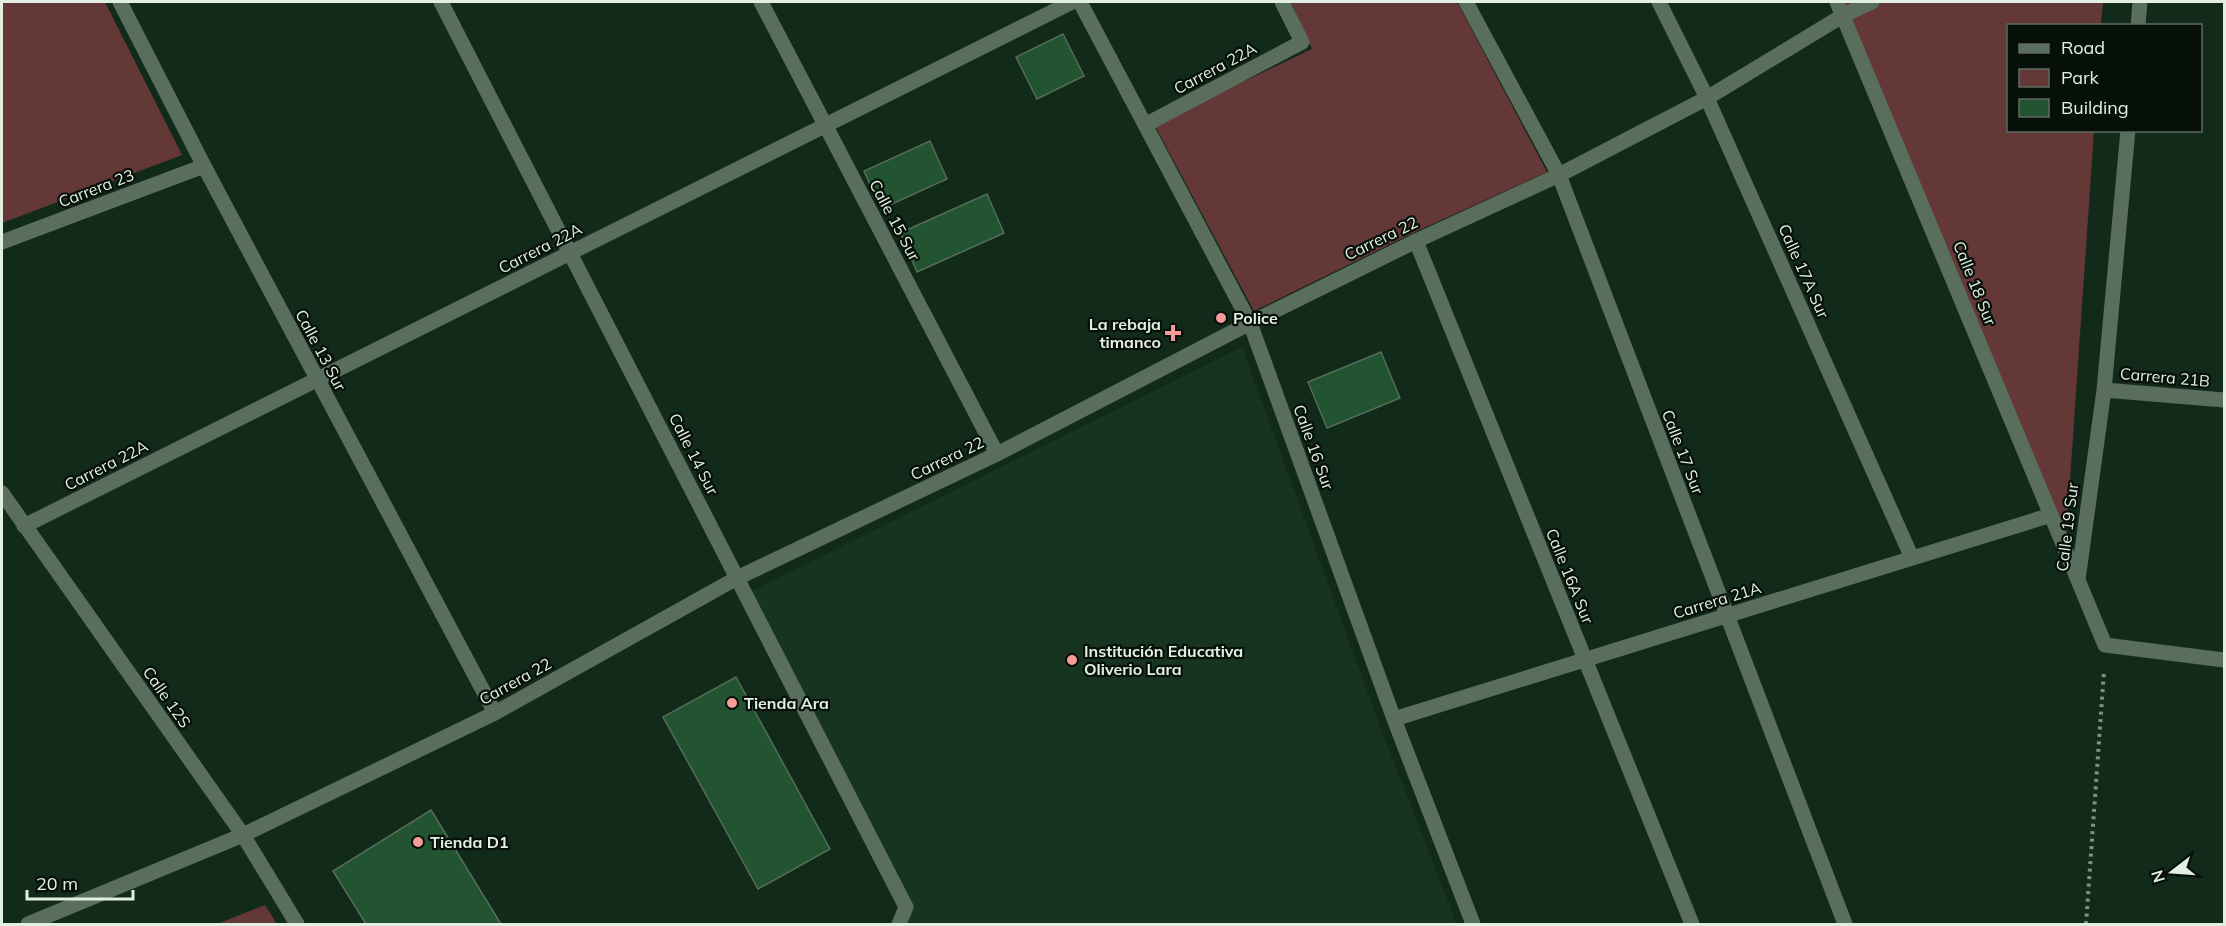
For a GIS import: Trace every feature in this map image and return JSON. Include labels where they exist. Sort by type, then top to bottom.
[{"type":"street","name":"Calle 13 Sur","points":[[120,2],[204,166],[495,713]]},
{"type":"street","name":"Calle 14 Sur","points":[[441,2],[906,907],[899,924]]},
{"type":"street","name":"Calle 15 Sur","points":[[761,2],[997,454]]},
{"type":"street","name":"Carrera 22A","points":[[24,526],[1072,2]]},
{"type":"street","name":"Calle 16 Sur","points":[[1080,2],[1250,322],[1394,719],[1473,924]]},
{"type":"street","name":"Carrera 22A","points":[[1145,125],[1302,42],[1282,2]]},
{"type":"street","name":"Calle 17 Sur","points":[[1466,2],[1559,175],[1845,924]]},
{"type":"street","name":"Calle 17A Sur","points":[[1659,2],[1707,98],[1912,558]]},
{"type":"street","name":"Carrera 22","points":[[28,924],[243,835],[495,713],[737,578],[997,454],[1250,322],[1416,241],[1559,175],[1707,98],[1841,8],[1872,2]]},
{"type":"street","points":[[2138,24],[2140,2]]},
{"type":"street","name":"Calle 18 Sur","points":[[1841,8],[2078,580]]},
{"type":"street","name":"Calle 19 Sur","points":[[2105,645],[2078,580],[2104,390],[2128,132]]},
{"type":"street","name":"Carrera 23","points":[[2,243],[204,166]]},
{"type":"street","name":"Calle 16A Sur","points":[[1416,241],[1692,924]]},
{"type":"street","name":"Carrera 21B","points":[[2104,390],[2224,400]]},
{"type":"street","name":"Calle 12S","points":[[2,493],[243,835],[297,924]]},
{"type":"street","name":"Carrera 21A","points":[[1394,719],[2051,515]]},
{"type":"street","points":[[2105,645],[2224,660]]},
{"type":"path","points":[[2086,924],[2105,645]]},
{"type":"shaded area","name":"Institución Educativa Oliverio Lara","points":[[1242,347],[1381,729],[1457,924],[906,924],[913,905],[752,591]]},
{"type":"green space","points":[[2,2],[105,2],[182,155],[2,223]]},
{"type":"green space","points":[[1291,2],[1457,2],[1547,172],[1413,233],[1254,311],[1154,124],[1312,49]]},
{"type":"green space","points":[[1844,2],[2103,2],[2101,24],[2007,24],[2007,132],[2094,132],[2066,538]]},
{"type":"green space","points":[[265,905],[277,924],[217,924]]},
{"type":"building","points":[[1063,34],[1084,76],[1037,99],[1016,57]]},
{"type":"building","points":[[930,141],[947,179],[881,209],[864,171]]},
{"type":"building","points":[[987,194],[1004,233],[917,272],[900,233]]},
{"type":"building","points":[[1381,352],[1400,398],[1327,428],[1308,382]]},
{"type":"building","points":[[736,677],[830,849],[758,889],[663,717]]},
{"type":"building","points":[[431,810],[501,924],[366,924],[333,871]]},
{"type":"place","name":"Police","points":[[1221,318]]},
{"type":"place","name":"La rebaja timanco","points":[[1173,333]]},
{"type":"place","name":"Institución Educativa Oliverio Lara","points":[[1072,660]]},
{"type":"place","name":"Tienda Ara","points":[[732,703]]},
{"type":"place","name":"Tienda D1","points":[[418,842]]}]
